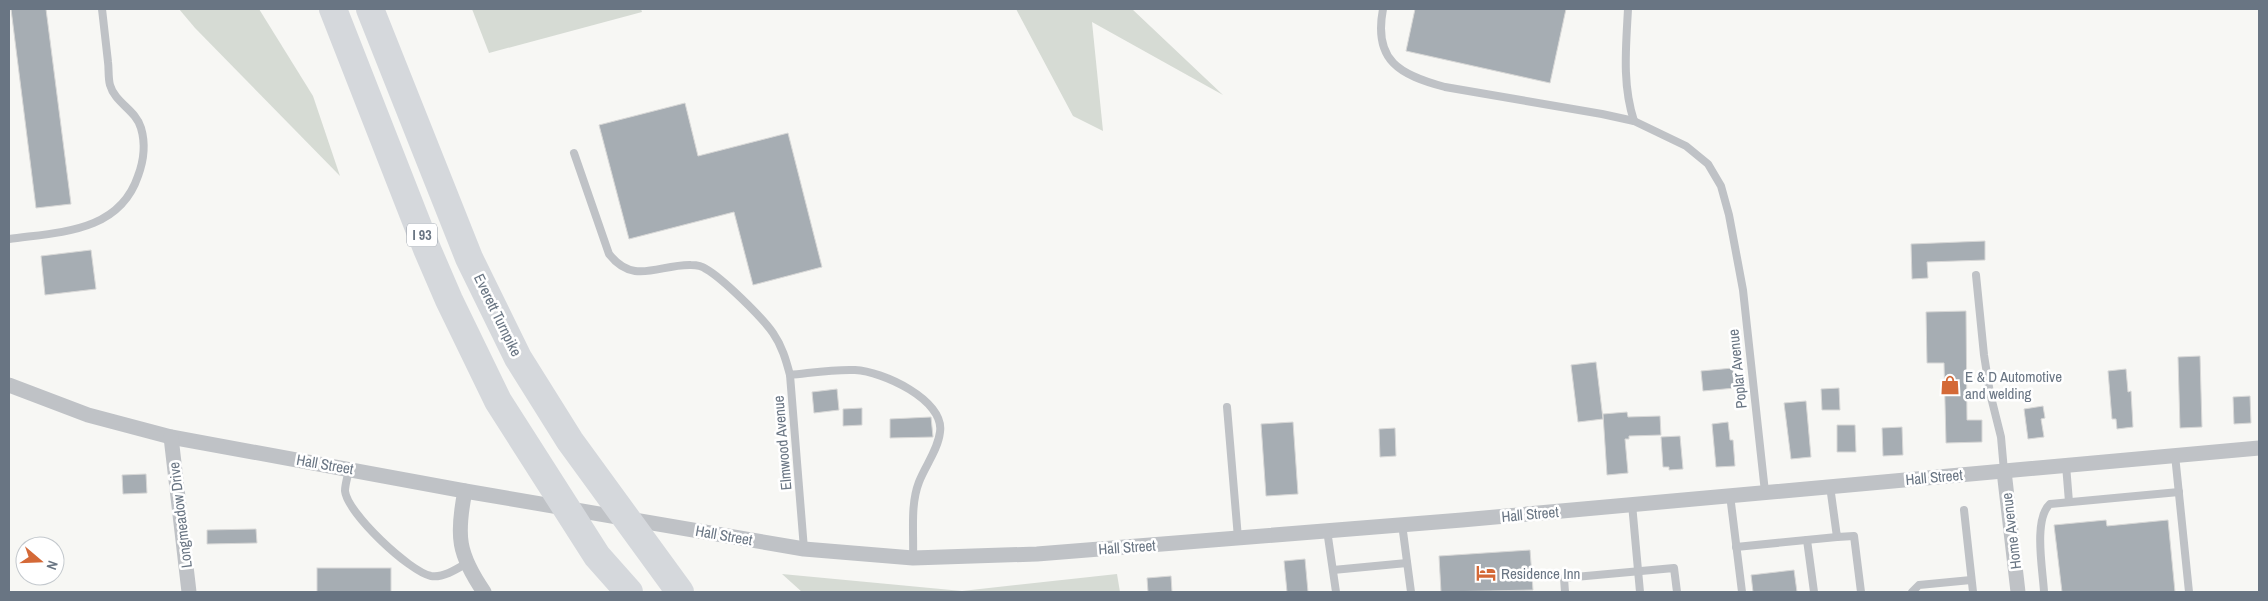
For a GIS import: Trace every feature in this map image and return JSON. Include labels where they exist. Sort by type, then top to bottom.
[{"type":"highway","name":"I 93","points":[[332,9],[449,300],[498,401],[597,556],[629,592]]},
{"type":"highway","name":"Everett Turnpike","points":[[370,9],[469,258],[518,358],[570,441],[678,591]]},
{"type":"street","name":"Hall Street","points":[[9,385],[88,415],[170,437],[349,468],[465,491],[804,549],[913,558],[1029,554],[1238,538],[2259,448]]},
{"type":"street","name":"Longmeadow Drive","points":[[170,437],[188,592]]},
{"type":"street","name":"Home Avenue","points":[[2004,471],[2018,592]]},
{"type":"street","points":[[465,491],[460,517],[459,534],[461,548],[467,563],[484,592]]},
{"type":"lane","points":[[9,239],[90,226],[123,204],[135,185],[142,164],[145,145],[141,126],[134,114],[118,99],[110,86],[102,9]]},
{"type":"lane","name":"Poplar Avenue","points":[[1383,9],[1381,34],[1384,50],[1391,62],[1408,74],[1445,87],[1634,121],[1686,146],[1708,164],[1721,186],[1729,215],[1743,290],[1765,492]]},
{"type":"lane","points":[[1628,9],[1625,71],[1627,101],[1634,121]]},
{"type":"lane","points":[[574,153],[609,254],[618,265],[630,270],[646,271],[692,264],[705,268],[729,288],[772,332],[783,350],[790,375]]},
{"type":"lane","points":[[1976,275],[1984,355],[1990,393],[2001,437],[2004,471]]},
{"type":"lane","name":"Elmwood Avenue","points":[[804,549],[790,375],[854,370],[886,377],[923,398],[940,419],[940,432],[918,482],[914,498],[913,558]]},
{"type":"lane","points":[[1227,407],[1238,538]]},
{"type":"lane","points":[[2175,455],[2189,592]]},
{"type":"lane","points":[[2066,465],[2069,502]]},
{"type":"lane","points":[[349,468],[345,492],[355,514],[412,568],[432,576],[451,572],[467,563]]},
{"type":"lane","points":[[1830,486],[1836,537]]},
{"type":"lane","points":[[2044,592],[2040,528],[2045,508],[2050,504],[2179,492]]},
{"type":"lane","points":[[1730,495],[1742,592]]},
{"type":"lane","points":[[1632,504],[1640,592]]},
{"type":"lane","points":[[1964,510],[1973,592]]},
{"type":"lane","points":[[1402,524],[1411,592]]},
{"type":"lane","points":[[1327,530],[1336,592]]},
{"type":"lane","points":[[1736,547],[1854,536],[1861,592]]},
{"type":"lane","points":[[1807,540],[1814,592]]},
{"type":"lane","points":[[1333,570],[1407,563]]},
{"type":"lane","points":[[1565,592],[1564,578],[1674,568],[1677,592]]},
{"type":"lane","points":[[1912,592],[1918,585],[1971,580]]},
{"type":"shaded area","points":[[179,9],[259,9],[313,96],[340,176],[195,28]]},
{"type":"shaded area","points":[[472,9],[641,9],[642,12],[489,53]]},
{"type":"shaded area","points":[[1016,9],[1132,9],[1223,95],[1092,22],[1103,131],[1073,116]]},
{"type":"shaded area","points":[[782,574],[962,591],[1117,574],[1120,592],[802,592]]},
{"type":"building","points":[[11,9],[46,9],[71,204],[36,208]]},
{"type":"building","points":[[1415,9],[1566,9],[1550,83],[1406,51]]},
{"type":"building","points":[[685,103],[698,156],[788,133],[822,267],[753,285],[734,212],[629,239],[599,125]]},
{"type":"building","points":[[1985,241],[1985,260],[1927,262],[1928,278],[1912,279],[1911,244]]},
{"type":"building","points":[[91,250],[96,289],[45,295],[41,256]]},
{"type":"building","points":[[1966,311],[1967,420],[1982,420],[1982,442],[1946,443],[1944,363],[1927,363],[1926,312]]},
{"type":"building","points":[[2200,356],[2202,427],[2180,428],[2178,357]]},
{"type":"building","points":[[1596,362],[1603,419],[1578,422],[1571,365]]},
{"type":"building","points":[[1733,368],[1735,388],[1703,391],[1701,371]]},
{"type":"building","points":[[2126,369],[2128,392],[2131,391],[2133,427],[2117,429],[2116,419],[2112,419],[2108,371]]},
{"type":"building","points":[[1839,388],[1840,410],[1822,410],[1821,389]]},
{"type":"building","points":[[837,389],[839,410],[814,413],[812,392]]},
{"type":"building","points":[[2250,396],[2251,423],[2234,424],[2233,397]]},
{"type":"building","points":[[1806,401],[1811,457],[1791,459],[1784,403]]},
{"type":"building","points":[[2043,406],[2045,418],[2041,419],[2044,437],[2028,439],[2024,409]]},
{"type":"building","points":[[862,408],[862,425],[843,426],[843,409]]},
{"type":"building","points":[[1627,412],[1628,417],[1660,416],[1661,435],[1629,436],[1629,439],[1625,439],[1628,473],[1607,475],[1603,414]]},
{"type":"building","points":[[931,417],[933,437],[890,438],[890,419]]},
{"type":"building","points":[[1293,422],[1298,494],[1266,496],[1261,424]]},
{"type":"building","points":[[1728,422],[1730,440],[1733,440],[1735,466],[1716,467],[1712,424]]},
{"type":"building","points":[[1837,425],[1855,425],[1856,452],[1837,452]]},
{"type":"building","points":[[1902,427],[1903,455],[1883,456],[1882,428]]},
{"type":"building","points":[[1395,428],[1396,456],[1380,457],[1379,429]]},
{"type":"building","points":[[1680,436],[1683,469],[1669,470],[1669,467],[1663,467],[1661,437]]},
{"type":"building","points":[[146,474],[147,493],[123,494],[122,475]]},
{"type":"building","points":[[2106,520],[2107,526],[2168,520],[2175,592],[2062,592],[2054,525]]},
{"type":"building","points":[[256,529],[257,543],[207,544],[207,530]]},
{"type":"building","name":"Residence Inn","points":[[1530,550],[1533,590],[1441,592],[1439,556]]},
{"type":"building","points":[[1305,559],[1308,592],[1287,592],[1284,561]]},
{"type":"building","points":[[317,568],[391,568],[391,592],[317,592]]},
{"type":"building","points":[[1794,570],[1797,592],[1753,592],[1751,575]]},
{"type":"building","points":[[1171,576],[1172,592],[1148,592],[1147,578]]},
{"type":"place","name":"E & D Automotive and welding","points":[[1950,385]]},
{"type":"place","name":"Residence Inn","points":[[1486,573]]}]
